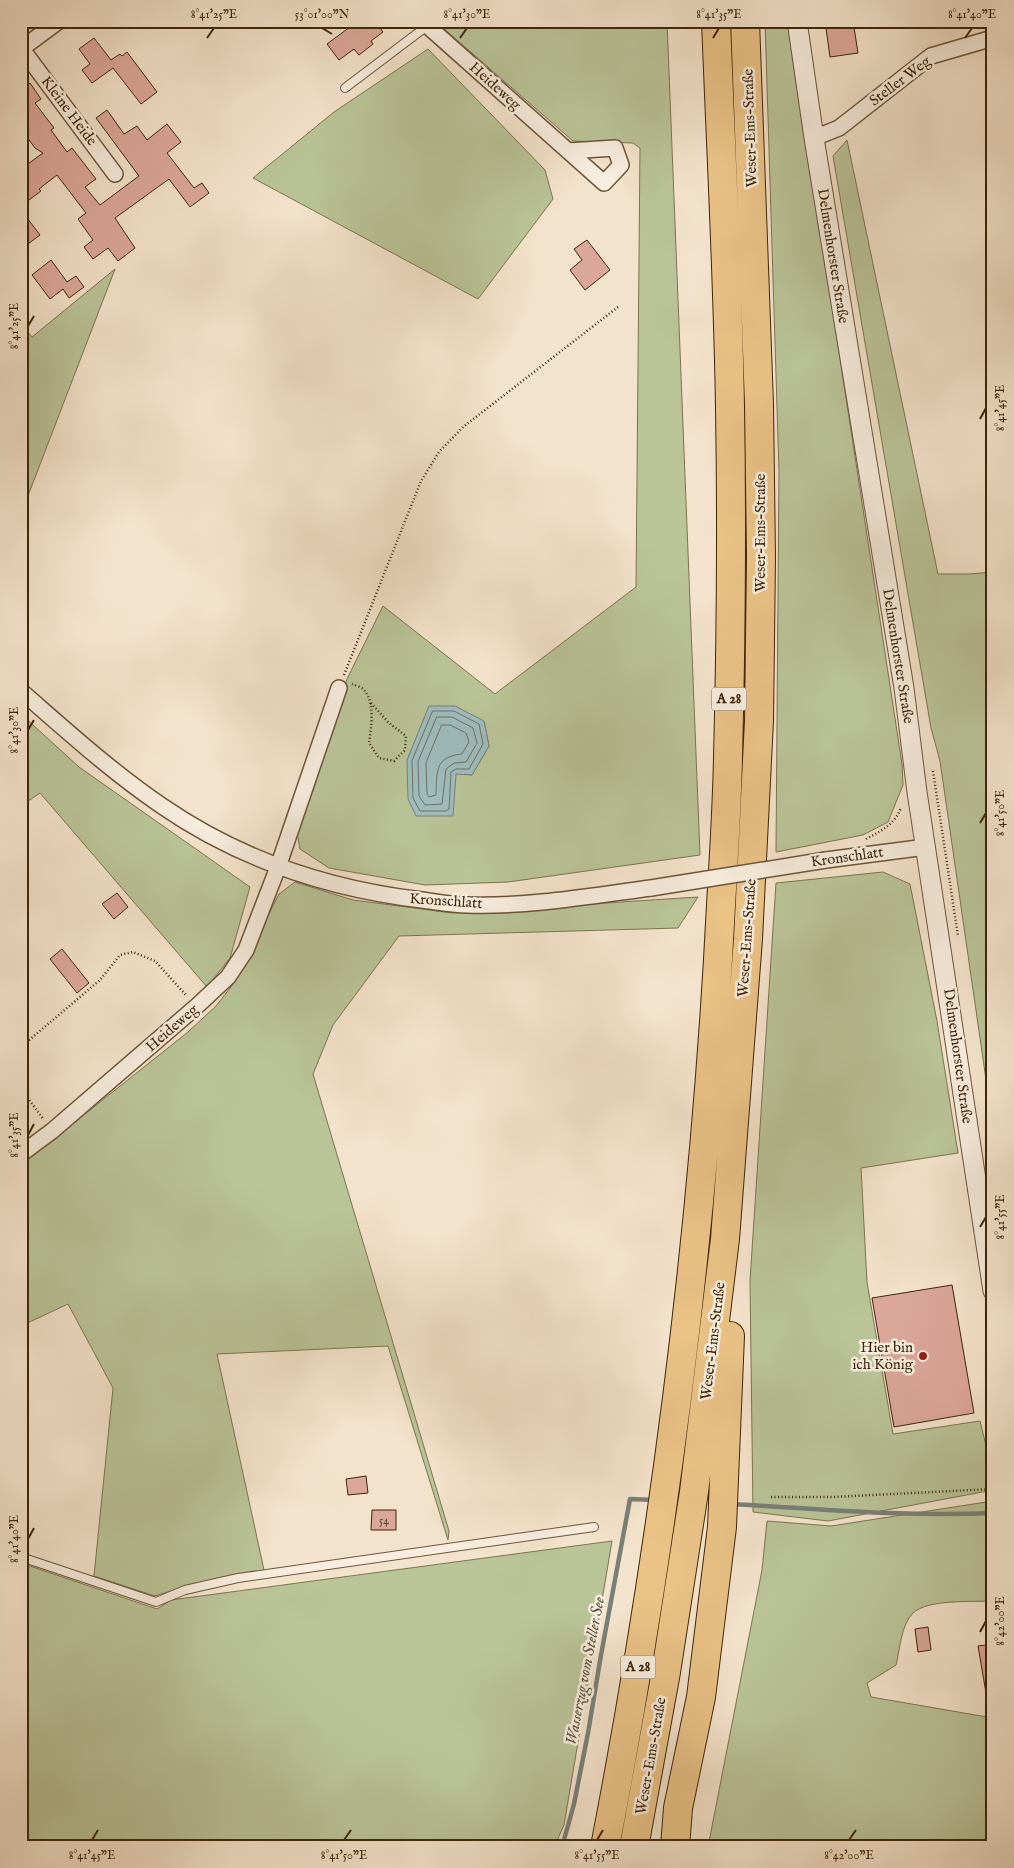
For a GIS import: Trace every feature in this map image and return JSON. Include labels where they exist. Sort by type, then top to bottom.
[{"type":"highway","name":"Weser-Ems-Straße","points":[[605,1847],[634,1691],[661,1520],[693,1264],[717,986],[728,762],[731,558],[730,405],[716,21]]},
{"type":"highway","name":"Weser-Ems-Straße","points":[[634,1847],[665,1681],[690,1524],[725,1239],[748,939],[759,722],[760,567],[759,404],[745,21]]},
{"type":"highway","points":[[675,1847],[678,1808],[701,1697],[722,1527],[735,1259],[725,1239]]},
{"type":"highway","points":[[595,1847],[612,1813]]},
{"type":"street","points":[[22,49],[59,21]]},
{"type":"street","name":"Delmenhorster Straße","points":[[797,21],[814,138],[904,688],[993,1291]]},
{"type":"street","name":"Heideweg","points":[[424,23],[568,151]]},
{"type":"street","name":"Steller Weg","points":[[814,138],[840,128],[931,56],[993,38]]},
{"type":"street","name":"Kleine Heide","points":[[22,49],[115,174]]},
{"type":"street","name":"Heideweg","points":[[21,1154],[52,1131],[228,977],[246,950],[278,866],[339,688]]},
{"type":"street","name":"Kronschlatt","points":[[21,692],[92,753],[162,806],[228,845],[278,866],[326,882],[390,896],[467,905],[546,902],[926,847]]},
{"type":"lane","points":[[345,88],[424,23]]},
{"type":"lane","points":[[21,1557],[156,1602],[185,1590],[238,1578],[594,1528]]},
{"type":"path","points":[[339,688],[418,489],[439,452],[463,426],[618,307]]},
{"type":"path","points":[[339,688],[352,684],[363,689],[370,702],[389,723],[406,736],[405,750],[394,761],[380,758],[369,743],[372,726],[370,702]]},
{"type":"path","points":[[865,839],[887,828],[898,817],[904,794],[936,789]]},
{"type":"path","points":[[21,1047],[100,980],[120,955],[133,952],[155,961],[197,1006]]},
{"type":"path","points":[[21,1089],[52,1131]]},
{"type":"path","points":[[771,1497],[832,1497],[993,1490]]},
{"type":"green space","points":[[435,21],[667,21],[700,855],[508,882],[425,885],[329,868],[300,849],[297,832],[347,679],[383,606],[495,694],[636,587],[640,148],[633,143],[573,141]],"holes":[[[484,721],[489,746],[472,775],[456,773]]]},
{"type":"green space","points":[[765,21],[791,21],[826,267],[902,764],[903,785],[888,822],[863,835],[776,852],[779,471]]},
{"type":"green space","points":[[428,49],[545,170],[553,199],[478,299],[253,178],[334,112]]},
{"type":"green space","points":[[847,140],[938,574],[993,572],[993,1128],[940,761],[931,728],[833,156]]},
{"type":"green space","points":[[115,269],[21,514],[21,324],[32,337]]},
{"type":"green space","points":[[21,714],[79,767],[250,887],[230,958],[207,987],[40,793],[21,806]]},
{"type":"green space","points":[[883,872],[910,884],[937,1021],[958,1153],[861,1168],[867,1282],[893,1434],[980,1421],[993,1474],[993,1490],[828,1521],[753,1512],[750,1281],[776,883]]},
{"type":"green space","points":[[295,882],[353,900],[452,913],[698,897],[678,928],[399,936],[333,1025],[313,1074],[449,1531],[448,1540],[388,1346],[217,1354],[264,1570],[180,1588],[155,1596],[94,1576],[113,1388],[68,1304],[21,1326],[21,1165],[188,1032],[216,1006],[234,983],[279,894]]},
{"type":"green space","points":[[993,1501],[993,1601],[939,1603],[929,1605],[913,1613],[906,1624],[901,1638],[896,1665],[867,1683],[871,1697],[993,1718],[993,1847],[708,1847],[762,1570],[767,1521],[831,1526]]},
{"type":"green space","points":[[612,1541],[564,1825],[554,1847],[512,1847],[500,1841],[360,1847],[21,1847],[21,1563],[157,1609],[171,1600]]},
{"type":"water","points":[[429,706],[455,706],[484,721],[489,746],[472,775],[456,774],[453,816],[416,816],[408,799],[407,760]]},
{"type":"building","points":[[358,21],[375,21],[383,32],[371,41],[373,44],[359,55],[354,49],[339,60],[327,44]]},
{"type":"building","points":[[825,21],[853,21],[858,53],[830,57]]},
{"type":"building","points":[[94,38],[111,60],[127,52],[157,92],[141,104],[113,68],[92,83],[82,70],[90,64],[79,49]]},
{"type":"building","points":[[30,83],[41,99],[35,103],[54,128],[51,130],[67,152],[72,148],[96,179],[85,187],[100,205],[139,176],[96,118],[107,110],[124,134],[137,126],[147,140],[167,124],[181,142],[167,153],[194,188],[202,183],[209,193],[190,207],[169,179],[115,218],[135,248],[118,261],[108,248],[93,259],[84,247],[93,240],[78,219],[86,213],[57,175],[39,189],[41,191],[21,206],[21,169],[43,153],[35,148],[21,129],[21,90]]},
{"type":"building","points":[[21,210],[40,235],[21,249]]},
{"type":"building","points":[[587,240],[610,270],[585,290],[570,270],[582,260],[574,249]]},
{"type":"building","points":[[51,260],[67,282],[76,276],[84,287],[69,298],[63,289],[50,299],[32,275]]},
{"type":"building","points":[[117,893],[128,907],[114,919],[102,904]]},
{"type":"building","points":[[62,949],[89,983],[77,993],[50,959]]},
{"type":"building","name":"Hier bin ich König","points":[[952,1285],[974,1413],[894,1427],[872,1298]]},
{"type":"building","points":[[366,1476],[368,1493],[348,1495],[346,1479]]},
{"type":"building","points":[[372,1510],[396,1510],[396,1530],[371,1530]]},
{"type":"building","points":[[928,1627],[931,1650],[918,1652],[915,1629]]},
{"type":"building","points":[[993,1644],[993,1693],[986,1693],[978,1646]]},
{"type":"waterway","name":"Wasserzug vom Steller See","points":[[562,1847],[574,1804],[588,1733],[630,1499],[654,1500]]},
{"type":"waterway","points":[[732,1504],[895,1513],[993,1513]]},
{"type":"place","name":"Hier bin ich König","points":[[923,1356]]}]
